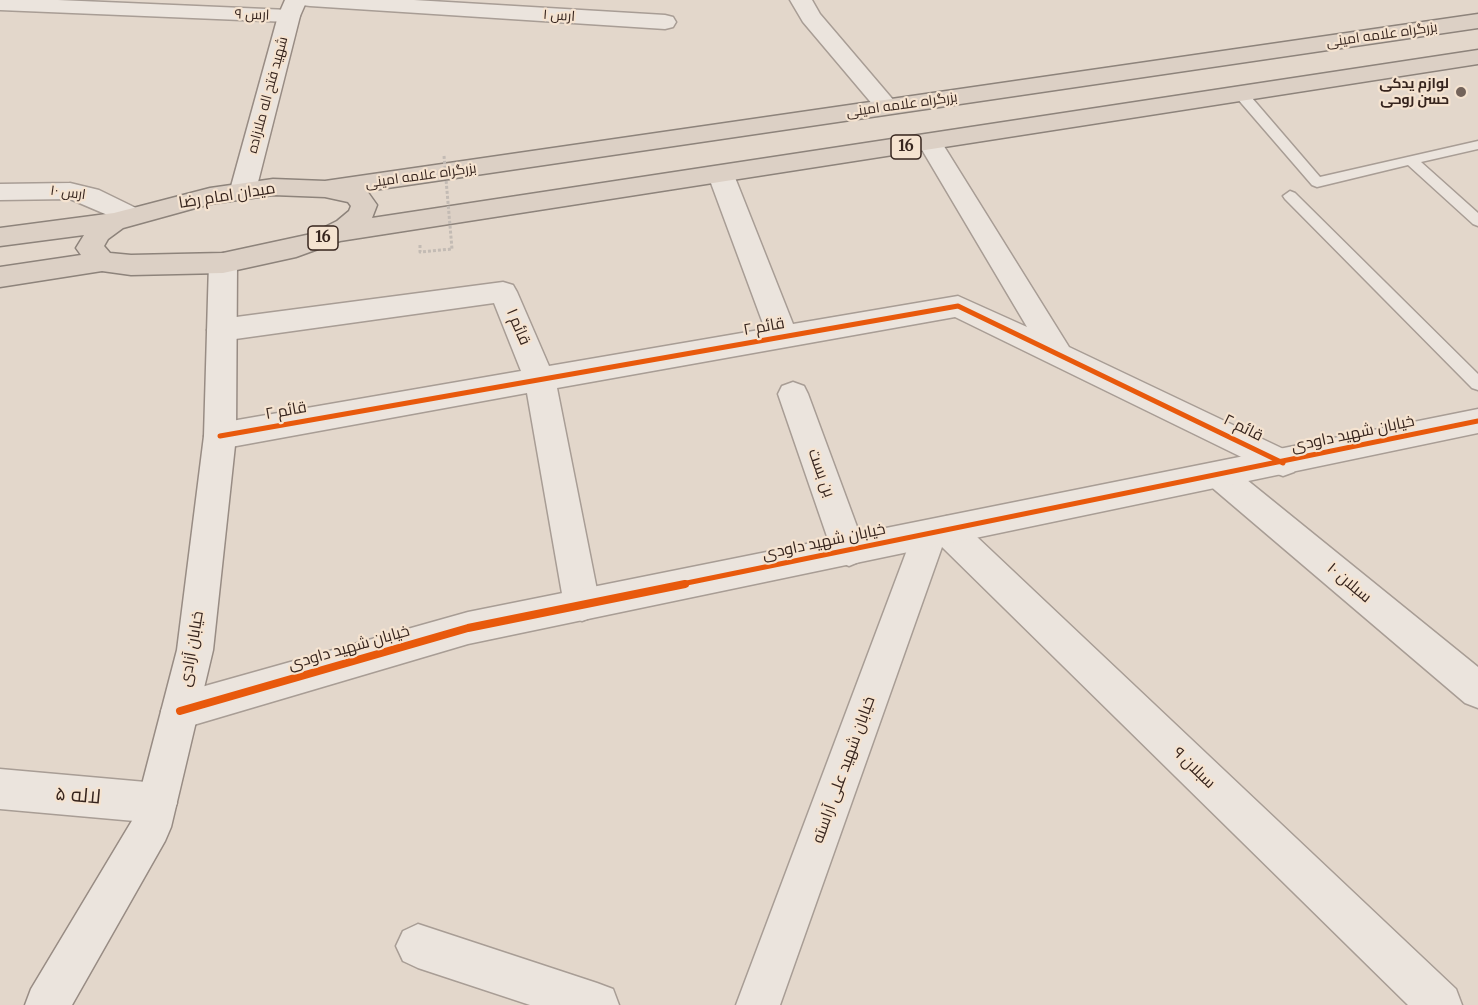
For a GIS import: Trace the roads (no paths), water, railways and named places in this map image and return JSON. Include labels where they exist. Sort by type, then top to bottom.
[{"type":"highway","name":"بزرگراه علامه امینی","points":[[325,189],[1478,21]]},
{"type":"highway","name":"16","points":[[334,233],[1478,57]]},
{"type":"highway","name":"میدان امام رضا","points":[[273,187],[325,189],[356,195],[364,205],[360,216],[334,233],[296,248],[222,263],[153,266],[102,261],[90,248],[98,232],[123,219],[210,195],[273,187]]},
{"type":"highway","name":"16","points":[[0,237],[123,219]]},
{"type":"highway","name":"16","points":[[0,277],[102,261]]},
{"type":"street","name":"ارس ۱","points":[[309,0],[665,22]]},
{"type":"street","points":[[801,0],[811,17],[887,107]]},
{"type":"street","name":"ارس ۹","points":[[0,4],[292,8]]},
{"type":"street","name":"شهید فتح اله ملازاده","points":[[243,190],[292,8]]},
{"type":"street","points":[[930,143],[1059,355]]},
{"type":"street","points":[[721,175],[783,337]]},
{"type":"street","name":"ارس ۱۰","points":[[0,192],[70,191],[90,196],[123,219]]},
{"type":"street","name":"خیابان آزادی","points":[[47,1005],[151,827],[195,650],[220,436],[222,263]]},
{"type":"street","name":"قائم ۱","points":[[221,330],[503,292],[540,380],[582,605]]},
{"type":"street","name":"قائم ۲","points":[[220,436],[958,306],[1283,463]]},
{"type":"street","name":"بن بست","points":[[793,394],[849,551]]},
{"type":"street","name":"خیابان شهید داودی","points":[[180,711],[468,628],[1220,476],[1478,421]]},
{"type":"street","name":"سبلان ۱۰","points":[[1220,476],[1478,690]]},
{"type":"street","name":"خیابان شهید علی آراسته","points":[[758,1005],[938,532]]},
{"type":"street","name":"سبلان ۹","points":[[938,532],[1440,1005]]},
{"type":"street","name":"لاله ۵","points":[[0,789],[157,803]]},
{"type":"street","points":[[418,946],[597,1005]]},
{"type":"lane","points":[[1241,94],[1317,182],[1478,145]]},
{"type":"lane","points":[[1412,160],[1478,221]]},
{"type":"lane","points":[[1290,196],[1478,384]]},
{"type":"place","name":"لوازم یدکی حسن روحی","points":[[1461,92]]}]
